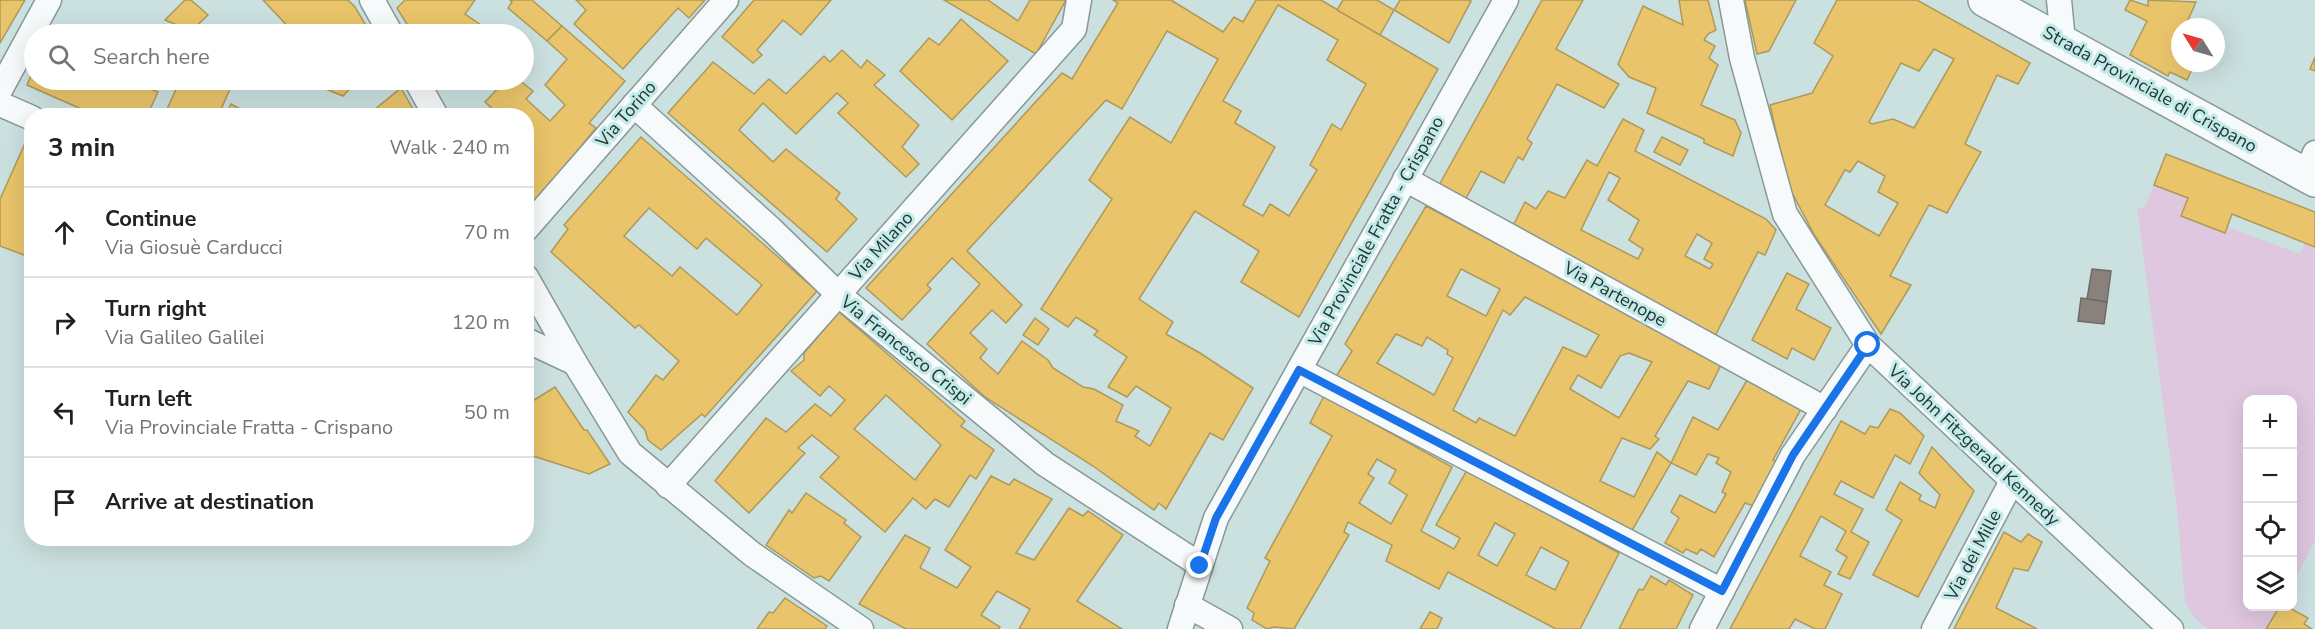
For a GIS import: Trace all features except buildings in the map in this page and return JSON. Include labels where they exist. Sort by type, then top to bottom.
[{"type":"street","points":[[36,24],[49,0]]},
{"type":"street","name":"Via Torino","points":[[534,220],[726,0]]},
{"type":"street","name":"Via Milano","points":[[668,486],[1074,29],[1079,0]]},
{"type":"street","name":"Via Provinciale Fratta - Crispano","points":[[1180,629],[1216,518],[1506,0]]},
{"type":"street","name":"Via John Fitzgerald Kennedy","points":[[1731,0],[1742,58],[1785,214],[1868,345],[2170,629]]},
{"type":"street","name":"Strada Provinciale di Crispano","points":[[1985,0],[2312,169]]},
{"type":"street","points":[[2059,0],[2063,41]]},
{"type":"street","points":[[377,3],[386,24]]},
{"type":"street","points":[[0,90],[24,46]]},
{"type":"street","points":[[422,90],[432,108]]},
{"type":"street","points":[[0,104],[24,114]]},
{"type":"street","name":"Via Francesco Crispi","points":[[634,105],[772,230],[838,294],[1046,464],[1200,566]]},
{"type":"street","name":"Via Partenope","points":[[1405,179],[1825,409]]},
{"type":"street","points":[[534,291],[630,453],[752,554],[861,629]]},
{"type":"street","points":[[534,344],[575,363]]},
{"type":"street","points":[[1702,629],[1793,455],[1868,345]]},
{"type":"street","points":[[1299,370],[1722,591]]},
{"type":"street","name":"Via dei Mille","points":[[1934,629],[2012,481]]},
{"type":"street","points":[[1187,605],[1230,629]]},
{"type":"shaded area","points":[[2154,185],[2188,198],[2181,216],[2224,233],[2227,227],[2300,254],[2305,243],[2315,247],[2315,541],[2297,575],[2297,395],[2243,395],[2243,611],[2277,611],[2266,629],[2207,629],[2194,617],[2185,602],[2177,509],[2137,207],[2144,208]]},
{"type":"route","points":[[1200,566],[1216,518],[1299,370],[1722,591],[1793,455],[1868,345]]}]
